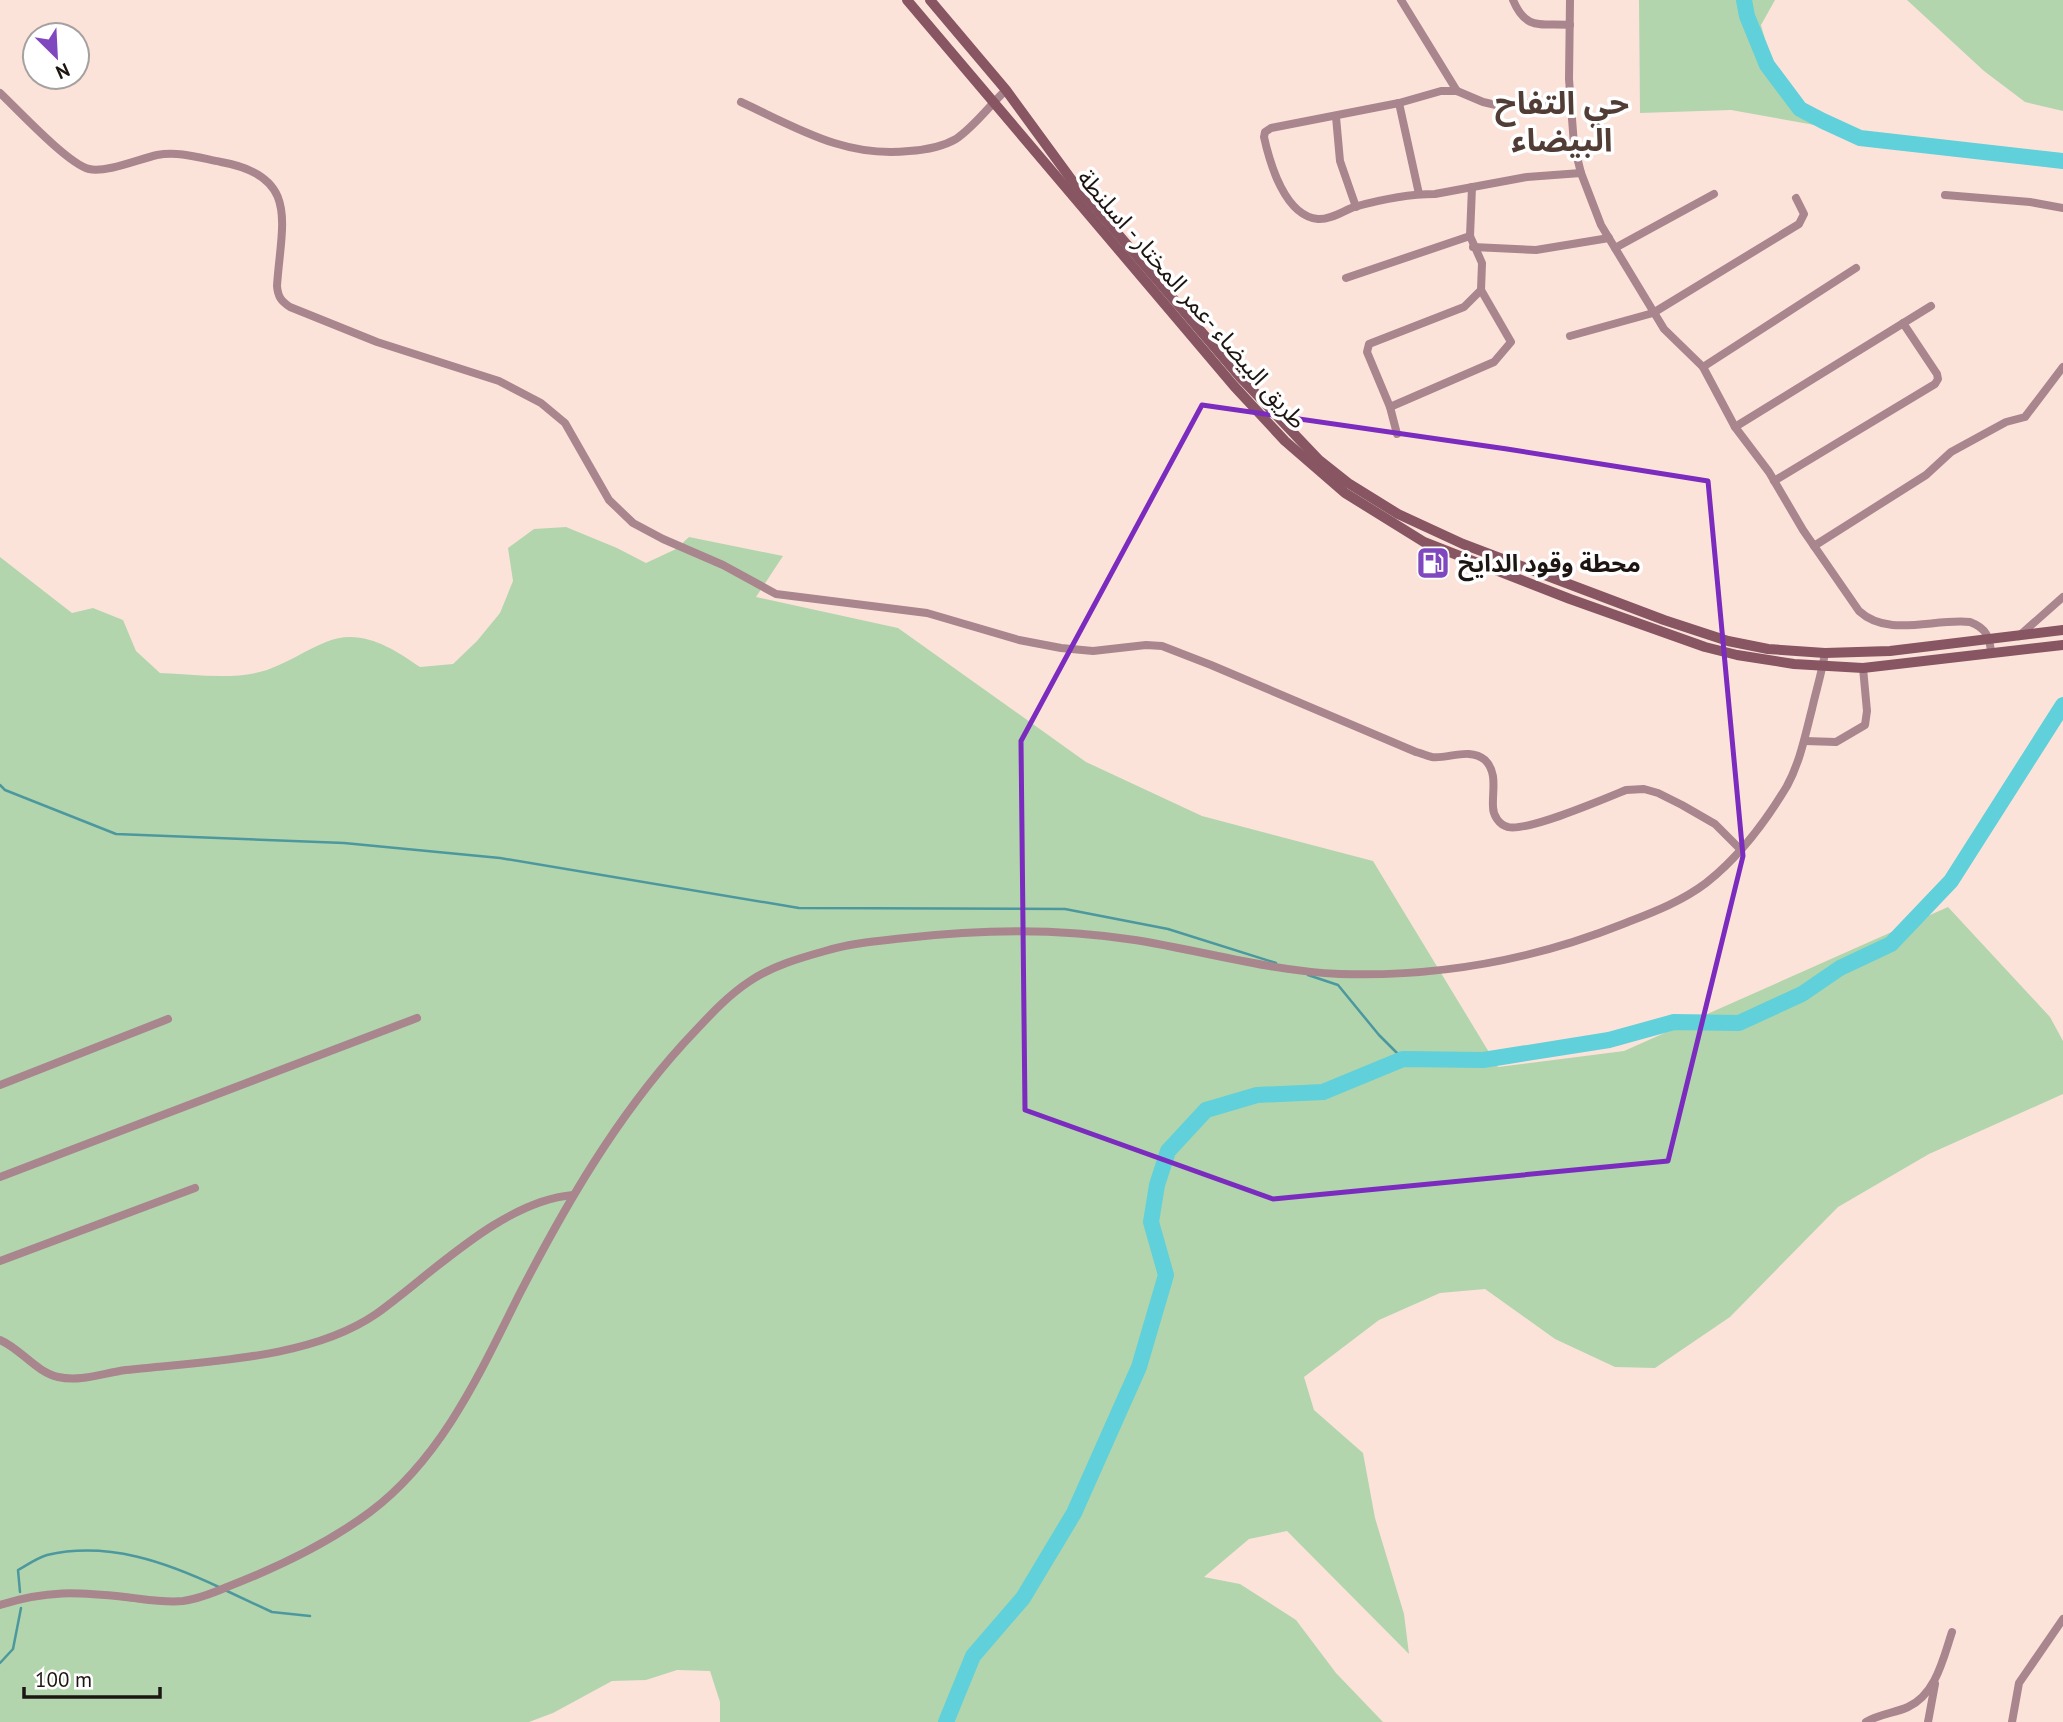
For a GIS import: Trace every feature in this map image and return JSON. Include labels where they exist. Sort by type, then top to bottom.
[{"type":"main road","name":"طريق البيضاء -عمر المختار - اسلنطة","points":[[906,0],[1234,386],[1285,441],[1345,493],[1424,542],[1570,599],[1667,634],[1737,655],[1823,666],[1863,668],[2063,645]]},
{"type":"main road","name":"طريق البيضاء -عمر المختار - اسلنطة","points":[[930,0],[1006,90],[1071,179],[1240,377],[1319,460],[1398,514],[1430,530],[1651,616],[1728,641],[1768,649],[1825,653],[1890,651],[2058,631]]},
{"type":"street","points":[[1401,0],[1457,91]]},
{"type":"street","points":[[1513,0],[1521,17],[1531,23],[1570,25]]},
{"type":"street","points":[[1570,0],[1569,79],[1574,145],[1581,173],[1601,225],[1653,313],[1664,329],[1703,367],[1735,427],[1774,481],[1839,584],[1867,618],[1893,624],[1969,622],[1980,627],[1990,640],[1991,653]]},
{"type":"street","points":[[741,102],[827,143],[867,152],[899,153],[928,149],[953,141],[1006,90]]},
{"type":"street","points":[[1572,101],[1496,105],[1457,91],[1441,91],[1336,117],[1271,128],[1265,132],[1264,137],[1286,198],[1314,219],[1419,194],[1435,194],[1527,177],[1581,173]]},
{"type":"street","points":[[0,93],[70,159],[88,169],[100,170],[137,159],[178,154],[239,165],[258,173],[274,190],[282,207],[277,286],[278,295],[284,303],[377,342],[499,381],[541,403],[565,423],[609,500],[633,523],[663,539],[712,559],[776,594],[927,613],[1061,648],[1093,651],[1162,646],[1212,664],[1416,752],[1433,757],[1474,754],[1485,761],[1493,774],[1495,817],[1508,827],[1528,827],[1626,790],[1644,789],[1658,793],[1716,824],[1740,849]]},
{"type":"street","points":[[1399,103],[1419,194]]},
{"type":"street","points":[[1336,117],[1340,161],[1356,207]]},
{"type":"street","points":[[1390,407],[1494,362],[1511,342],[1481,290],[1482,263],[1470,236],[1472,187]]},
{"type":"street","points":[[1615,248],[1714,194]]},
{"type":"street","points":[[1945,195],[2063,208]]},
{"type":"street","points":[[1570,335],[1653,313],[1799,224],[1804,214],[1796,198]]},
{"type":"street","points":[[1346,278],[1470,236]]},
{"type":"street","points":[[1473,247],[1536,250],[1609,238]]},
{"type":"street","points":[[1703,367],[1856,268]]},
{"type":"street","points":[[1397,434],[1390,407],[1367,352],[1369,344],[1464,307],[1481,290]]},
{"type":"street","points":[[1735,427],[1931,306]]},
{"type":"street","points":[[1774,481],[1935,384],[1937,374],[1903,323]]},
{"type":"street","points":[[1814,546],[1926,475],[1951,452],[2006,422],[2025,417],[2063,367]]},
{"type":"street","points":[[2019,636],[2063,597]]},
{"type":"street","points":[[0,1605],[51,1592],[185,1601],[208,1595],[260,1574],[340,1532],[372,1511],[397,1489],[452,1421],[496,1345],[573,1195],[631,1105],[717,1008],[752,979],[791,961],[863,942],[1023,930],[1134,940],[1279,969],[1342,974],[1449,969],[1497,963],[1555,948],[1658,910],[1687,896],[1709,881],[1756,832],[1788,784],[1805,741],[1825,653]]},
{"type":"street","points":[[1805,741],[1836,742],[1865,725],[1867,711],[1863,668]]},
{"type":"street","points":[[0,1177],[417,1018]]},
{"type":"street","points":[[0,1085],[169,1019]]},
{"type":"street","points":[[0,1261],[195,1188]]},
{"type":"street","points":[[0,1340],[11,1345],[40,1368],[54,1376],[65,1378],[88,1378],[123,1371],[213,1363],[311,1343],[368,1319],[452,1254],[504,1220],[554,1197],[573,1195]]},
{"type":"street","points":[[2012,1722],[2019,1683],[2063,1619]]},
{"type":"street","points":[[1928,1722],[1936,1677],[1952,1632]]},
{"type":"street","points":[[1866,1722],[1916,1702],[1926,1694],[1936,1677]]},
{"type":"highlighted area","points":[[1202,405],[1708,481],[1743,856],[1668,1161],[1273,1199],[1025,1110],[1021,741]]},
{"type":"green space","points":[[1639,0],[1775,0],[1761,25],[1770,57],[1786,85],[1826,127],[1731,110],[1640,113]]},
{"type":"green space","points":[[1907,0],[2063,0],[2063,111],[2025,102],[1984,71]]},
{"type":"green space","points":[[566,527],[646,563],[676,549],[689,537],[783,556],[756,597],[898,628],[1086,762],[1202,816],[1373,861],[1498,1067],[1624,1051],[1948,907],[2050,1017],[2063,1041],[2063,1094],[1929,1154],[1838,1207],[1730,1317],[1655,1368],[1615,1367],[1555,1339],[1485,1289],[1440,1293],[1379,1320],[1304,1377],[1314,1410],[1363,1453],[1375,1518],[1404,1614],[1409,1654],[1287,1531],[1249,1539],[1204,1577],[1240,1584],[1296,1620],[1336,1673],[1383,1722],[720,1722],[720,1702],[710,1671],[677,1670],[646,1680],[612,1681],[553,1713],[529,1722],[0,1722],[0,557],[72,613],[93,608],[123,620],[136,651],[160,673],[214,676],[254,673],[274,667],[326,642],[351,637],[376,642],[420,667],[453,664],[500,613],[513,581],[508,548],[534,529]]},
{"type":"waterway","points":[[1744,0],[1747,16],[1767,65],[1800,109],[1823,121],[1860,138],[2063,161]]},
{"type":"waterway","points":[[946,1722],[973,1656],[1023,1598],[1074,1513],[1139,1367],[1166,1275],[1151,1222],[1157,1185],[1168,1151],[1206,1110],[1257,1095],[1323,1092],[1403,1059],[1483,1060],[1609,1040],[1674,1022],[1739,1023],[1802,994],[1840,968],[1891,944],[1951,881],[2063,705]]},
{"type":"waterway","points":[[0,785],[5,790],[116,834],[344,843],[500,858],[799,908],[1065,909],[1168,929],[1276,963]]},
{"type":"waterway","points":[[1308,975],[1338,985],[1379,1035],[1403,1059]]},
{"type":"waterway","points":[[20,1592],[18,1570],[47,1555],[70,1551],[114,1552],[136,1556],[158,1562],[221,1588]]},
{"type":"waterway","points":[[227,1591],[272,1612],[310,1616]]},
{"type":"waterway","points":[[0,1663],[13,1649],[21,1608]]},
{"type":"place","name":"محطة وقود الدايخ","points":[[1433,563]]},
{"type":"district","name":"حي التفاح البيضاء","points":[[1562,120]]}]
